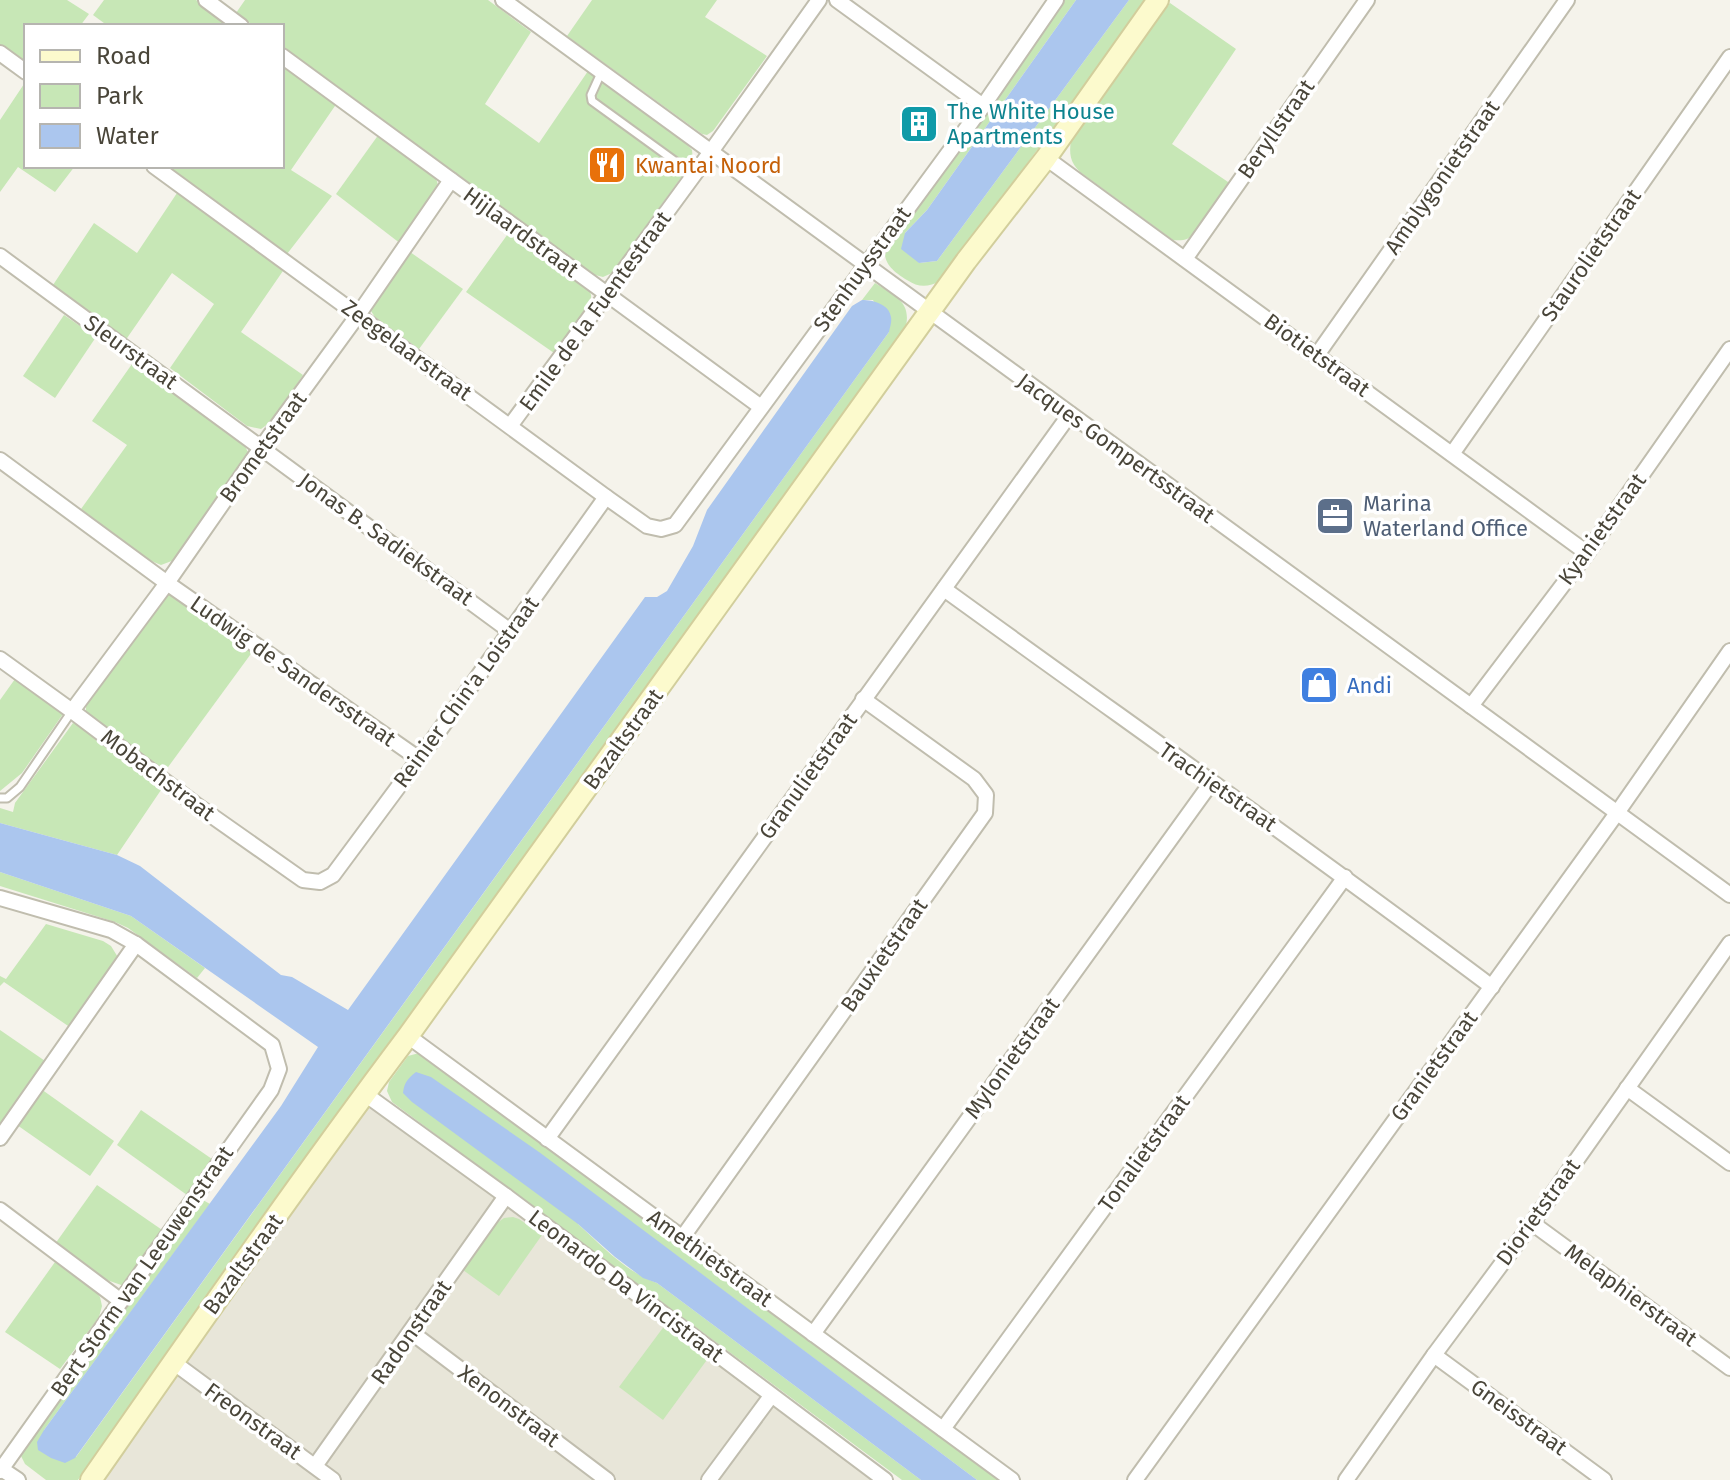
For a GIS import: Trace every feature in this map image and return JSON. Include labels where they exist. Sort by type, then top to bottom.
[{"type":"street","points":[[206,0],[238,24]]},
{"type":"street","name":"Jacques Gompertsstraat","points":[[503,0],[1730,895]]},
{"type":"street","name":"Emile de la Fuentestraat","points":[[510,426],[819,0]]},
{"type":"street","points":[[837,0],[983,106]]},
{"type":"street","name":"Stenhuysstraat","points":[[661,529],[675,525],[983,106],[1056,0]]},
{"type":"street","name":"Bazaltstraat","points":[[91,1480],[365,1094],[1158,0]]},
{"type":"street","name":"Beryllstraat","points":[[1185,259],[1367,0]]},
{"type":"street","name":"Amblygonietstraat","points":[[1317,355],[1567,0]]},
{"type":"street","points":[[0,53],[24,71]]},
{"type":"street","name":"Hijlaardstraat","points":[[284,57],[761,407]]},
{"type":"street","name":"Staurolietstraat","points":[[1452,454],[1730,57]]},
{"type":"street","name":"Biotietstraat","points":[[1046,158],[1587,553]]},
{"type":"street","name":"Zeegelaarstraat","points":[[157,168],[606,497],[647,526],[661,529]]},
{"type":"street","name":"Brometstraat","points":[[72,711],[167,583],[451,180]]},
{"type":"street","name":"Sleurstraat","points":[[0,256],[261,448]]},
{"type":"street","name":"Kyanietstraat","points":[[1471,706],[1587,553],[1730,349]]},
{"type":"street","name":"Granulietstraat","points":[[547,1139],[1070,414]]},
{"type":"street","name":"Jonas B. Sadiekstraat","points":[[261,448],[510,631]]},
{"type":"street","name":"Ludwig de Sandersstraat","points":[[0,460],[167,583],[419,759]]},
{"type":"street","name":"Reinier Chin'a Loistraat","points":[[320,882],[333,875],[606,497]]},
{"type":"street","name":"Trachietstraat","points":[[944,589],[1345,877],[1492,987]]},
{"type":"street","name":"Granietstraat","points":[[1135,1480],[1730,652]]},
{"type":"street","name":"Mobachstraat","points":[[0,659],[303,880],[320,882]]},
{"type":"street","name":"Bauxietstraat","points":[[682,1238],[985,813],[986,795],[974,779],[863,699]]},
{"type":"street","name":"Mylonietstraat","points":[[813,1334],[1211,783]]},
{"type":"street","name":"Tonalietstraat","points":[[943,1429],[1345,877]]},
{"type":"street","points":[[0,898],[111,930],[136,944],[0,1138]]},
{"type":"street","name":"Diorietstraat","points":[[1346,1480],[1730,943]]},
{"type":"street","name":"Bert Storm van Leeuwenstraat","points":[[0,1470],[271,1090],[279,1069],[272,1045],[136,944]]},
{"type":"street","name":"Amethietstraat","points":[[408,1036],[1012,1480]]},
{"type":"street","points":[[1627,1088],[1730,1163]]},
{"type":"street","name":"Leonardo Da Vincistraat","points":[[365,1094],[885,1480]]},
{"type":"street","name":"Radonstraat","points":[[315,1466],[506,1196]]},
{"type":"street","points":[[0,1210],[121,1301]]},
{"type":"street","name":"Melaphierstraat","points":[[1532,1223],[1730,1368]]},
{"type":"street","name":"Xenonstraat","points":[[411,1332],[607,1480]]},
{"type":"street","name":"Gneisstraat","points":[[1434,1355],[1604,1480]]},
{"type":"street","name":"Freonstraat","points":[[173,1362],[333,1480]]},
{"type":"street","points":[[709,1480],[771,1396]]},
{"type":"street","points":[[0,1470],[18,1480]]},
{"type":"lane","points":[[601,73],[591,95],[592,101],[694,175]]},
{"type":"lane","points":[[0,798],[7,798],[20,787],[72,711]]},
{"type":"shaded area","points":[[365,1094],[885,1480],[91,1480]]},
{"type":"green space","points":[[0,0],[67,0],[89,14],[82,24],[24,24],[24,63],[0,45]]},
{"type":"green space","points":[[104,0],[196,0],[229,24],[105,24],[93,15]]},
{"type":"green space","points":[[245,0],[488,0],[531,32],[485,104],[539,143],[588,71],[685,142],[692,150],[693,161],[612,273],[603,277],[591,274],[284,48],[284,24],[251,24],[236,13]]},
{"type":"green space","points":[[592,0],[717,0],[705,17],[767,56],[713,131],[702,134],[567,36]]},
{"type":"green space","points":[[1063,0],[1076,0],[927,210],[905,233],[919,263],[937,261],[1129,0],[1147,0],[941,281],[924,286],[911,283],[889,265],[885,252],[887,245]]},
{"type":"green space","points":[[1170,3],[1236,49],[1172,144],[1231,184],[1196,233],[1180,240],[1173,240],[1080,172],[1072,161],[1070,150],[1071,140]]},
{"type":"green space","points":[[284,64],[337,103],[291,170],[332,196],[287,254],[170,168],[284,168]]},
{"type":"green space","points":[[24,84],[24,168],[73,168],[55,192],[18,167],[0,192],[0,120]]},
{"type":"green space","points":[[379,134],[435,175],[438,185],[437,194],[401,244],[336,194]]},
{"type":"green space","points":[[179,190],[285,268],[241,332],[303,375],[272,421],[261,429],[247,426],[170,368],[214,304],[172,273],[125,341],[53,285],[94,223],[137,253]]},
{"type":"green space","points":[[510,231],[584,284],[591,293],[583,317],[554,353],[466,292]]},
{"type":"green space","points":[[410,252],[463,289],[419,349],[371,311],[374,302]]},
{"type":"green space","points":[[875,283],[902,302],[907,314],[904,333],[78,1480],[46,1480],[25,1464],[21,1456],[28,1436],[203,1200],[210,1204],[44,1430],[76,1457],[889,332],[873,300],[862,300]]},
{"type":"green space","points":[[64,315],[96,337],[55,398],[23,376]]},
{"type":"green space","points":[[132,364],[243,443],[248,452],[247,462],[177,559],[161,565],[149,560],[81,509],[127,445],[92,421]]},
{"type":"green space","points":[[174,592],[253,651],[163,774],[86,713],[86,702],[166,593]]},
{"type":"green space","points":[[15,679],[63,714],[22,773],[0,791],[0,700]]},
{"type":"green space","points":[[73,723],[84,726],[161,790],[117,855],[0,823],[0,808],[13,812],[15,803]]},
{"type":"green space","points":[[0,872],[131,916],[205,968],[197,978],[128,928],[0,886]]},
{"type":"green space","points":[[46,924],[103,941],[111,946],[119,959],[74,1030],[4,982],[0,986],[0,976],[6,979]]},
{"type":"green space","points":[[0,1030],[48,1063],[0,1132]]},
{"type":"green space","points":[[419,1053],[428,1056],[998,1480],[977,1480],[673,1253],[578,1224],[625,1265],[657,1283],[921,1480],[902,1480],[392,1102],[387,1091],[389,1082],[408,1056]]},
{"type":"green space","points":[[41,1089],[114,1141],[90,1176],[17,1125]]},
{"type":"green space","points":[[141,1110],[212,1159],[187,1195],[117,1145]]},
{"type":"green space","points":[[97,1185],[168,1234],[124,1286],[104,1279],[55,1244]]},
{"type":"green space","points":[[513,1217],[542,1235],[499,1296],[463,1270],[497,1223]]},
{"type":"green space","points":[[55,1262],[94,1289],[102,1306],[99,1317],[60,1369],[5,1332]]},
{"type":"green space","points":[[665,1325],[709,1357],[663,1420],[619,1387]]},
{"type":"water","points":[[1076,0],[1129,0],[937,261],[919,263],[901,249],[905,233],[927,210]]},
{"type":"water","points":[[862,300],[875,302],[887,309],[891,319],[889,332],[75,1458],[65,1463],[38,1450],[37,1442],[44,1430],[281,1106],[318,1047],[131,916],[0,872],[0,823],[117,855],[140,866],[281,975],[292,977],[348,1010],[645,597],[657,597],[667,591],[693,546],[707,510],[852,306]]},
{"type":"water","points":[[416,1072],[431,1077],[539,1152],[977,1480],[921,1480],[657,1283],[643,1278],[578,1224],[412,1102],[403,1093],[407,1081]]},
{"type":"place","name":"The White House Apartments","points":[[919,124]]},
{"type":"place","name":"Kwantai Noord","points":[[607,165]]},
{"type":"place","name":"Marina Waterland Office","points":[[1335,516]]},
{"type":"place","name":"Andi","points":[[1319,685]]}]
